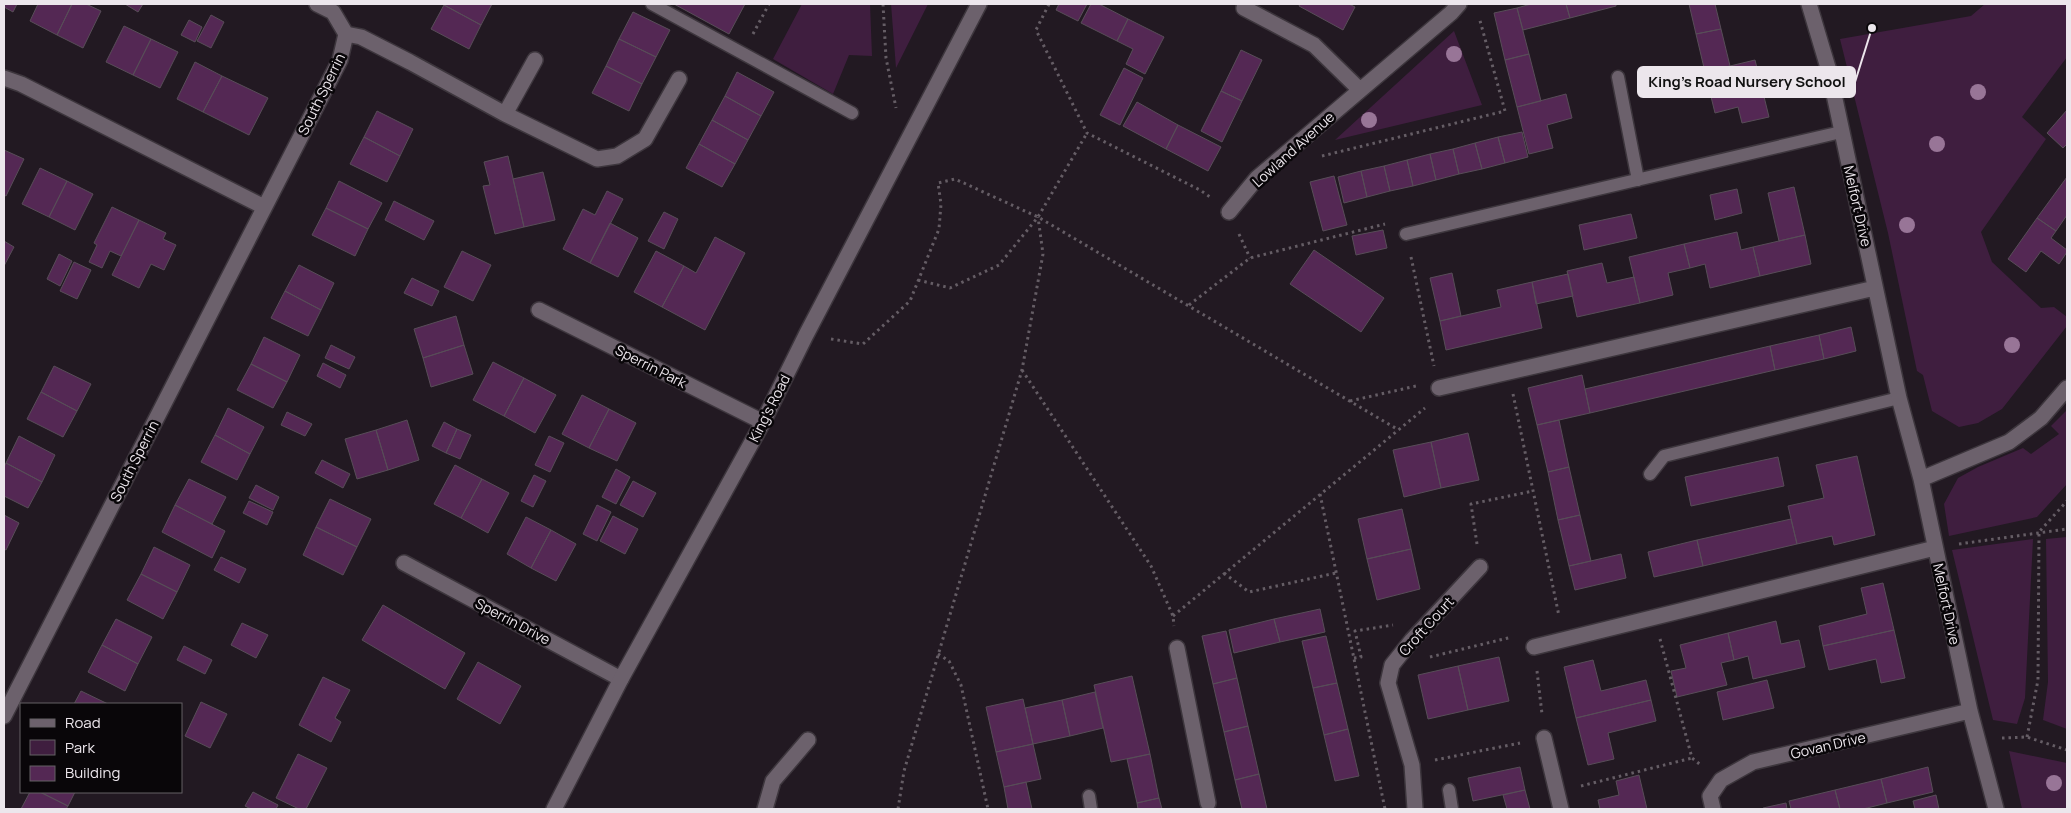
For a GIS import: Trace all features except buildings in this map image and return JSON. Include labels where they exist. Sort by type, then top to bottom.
[{"type":"street","points":[[317,4],[333,12],[346,34],[361,37],[505,114],[597,159],[617,156],[645,139],[679,79]]},
{"type":"street","name":"King's Road","points":[[554,809],[621,679],[763,422],[806,335],[979,4]]},
{"type":"street","points":[[1245,4],[1244,8],[1314,45],[1360,90]]},
{"type":"street","name":"Lowland Avenue","points":[[1229,212],[1257,178],[1451,13],[1459,4]]},
{"type":"street","name":"Melfort Drive","points":[[1809,4],[1829,70],[1899,398],[1920,479],[1970,711],[1996,809]]},
{"type":"street","name":"South Sperrin","points":[[4,716],[340,60],[346,34]]},
{"type":"street","points":[[505,114],[535,60]]},
{"type":"street","points":[[4,78],[30,89],[264,207]]},
{"type":"street","points":[[1439,388],[1876,288]]},
{"type":"street","name":"Sperrin Park","points":[[539,310],[763,422]]},
{"type":"street","points":[[1920,479],[2009,442],[2041,418],[2067,388]]},
{"type":"street","points":[[1534,647],[1935,548]]},
{"type":"street","name":"Sperrin Drive","points":[[404,563],[621,679]]},
{"type":"street","name":"Croft Court","points":[[1415,809],[1412,764],[1388,683],[1392,665],[1412,640],[1480,567]]},
{"type":"street","points":[[1178,648],[1208,803]]},
{"type":"street","name":"Govan Drive","points":[[1721,780],[1753,762],[1970,711]]},
{"type":"street","points":[[1544,738],[1560,809]]},
{"type":"street","points":[[765,809],[773,781],[808,740]]},
{"type":"street","points":[[1713,809],[1710,796],[1721,780]]},
{"type":"lane","points":[[652,4],[852,113]]},
{"type":"lane","points":[[1618,76],[1638,180]]},
{"type":"lane","points":[[1406,234],[1841,132]]},
{"type":"lane","points":[[1650,474],[1664,456],[1899,398]]},
{"type":"lane","points":[[1449,790],[1452,809]]},
{"type":"lane","points":[[1089,796],[1091,809]]},
{"type":"path","points":[[743,52],[769,4]]},
{"type":"path","points":[[883,4],[886,58],[904,148]]},
{"type":"path","points":[[1049,4],[1036,30],[1087,133],[1200,190],[1229,212]]},
{"type":"path","points":[[1320,157],[1505,111],[1479,17]]},
{"type":"path","points":[[918,280],[950,288],[999,266],[1038,217],[1087,133]]},
{"type":"path","points":[[806,335],[863,344],[910,301],[938,229],[941,204],[938,183],[955,179],[1038,217],[1397,429]]},
{"type":"path","points":[[898,809],[904,771],[1022,370],[1043,254],[1038,217]]},
{"type":"path","points":[[1173,616],[1397,429],[1437,398],[1439,388],[1406,234],[1401,220],[1250,258],[1189,305]]},
{"type":"path","points":[[1022,370],[1151,566],[1173,616],[1178,648]]},
{"type":"path","points":[[1508,372],[1564,639]]},
{"type":"path","points":[[1350,401],[1425,384],[1439,388]]},
{"type":"path","points":[[1480,567],[1471,504],[1533,491]]},
{"type":"path","points":[[1320,494],[1385,809]]},
{"type":"path","points":[[2027,737],[2038,680],[2039,532],[2067,501]]},
{"type":"path","points":[[1935,548],[2067,529]]},
{"type":"path","points":[[1224,573],[1249,592],[1336,573]]},
{"type":"path","points":[[1654,617],[1692,758],[1721,780]]},
{"type":"path","points":[[1354,658],[1361,657],[1356,631],[1393,624],[1412,640],[1426,658],[1521,635],[1534,647],[1544,738],[1412,764]]},
{"type":"path","points":[[938,654],[949,661],[961,685],[988,809]]},
{"type":"path","points":[[1977,738],[2027,737],[2067,750]]},
{"type":"path","points":[[1556,792],[1692,758]]},
{"type":"green space","points":[[802,4],[870,4],[872,56],[849,55],[833,94],[773,59]]},
{"type":"green space","points":[[891,4],[928,4],[896,68]]},
{"type":"green space","points":[[1985,4],[2067,4],[2067,57],[2022,117],[2046,139],[1981,232],[1992,262],[2041,308],[2054,307],[2067,317],[2067,326],[2002,409],[1978,423],[1959,427],[1932,411],[1923,375],[1917,371],[1888,233],[1840,39],[1971,16]]},
{"type":"green space","points":[[1454,31],[1482,105],[1335,140]]},
{"type":"green space","points":[[2067,410],[2067,484],[2037,517],[1949,536],[1944,504],[1958,478],[1978,467],[2023,448],[2031,454],[2059,434],[2051,426]]},
{"type":"green space","points":[[2067,537],[2067,729],[2043,720],[2048,682],[2046,539]]},
{"type":"green space","points":[[2033,539],[2025,698],[2017,724],[1993,720],[1952,550]]},
{"type":"green space","points":[[2009,751],[2067,763],[2067,809],[2022,809]]},
{"type":"place","name":"King's Road Nursery School","points":[[1872,28]]}]
